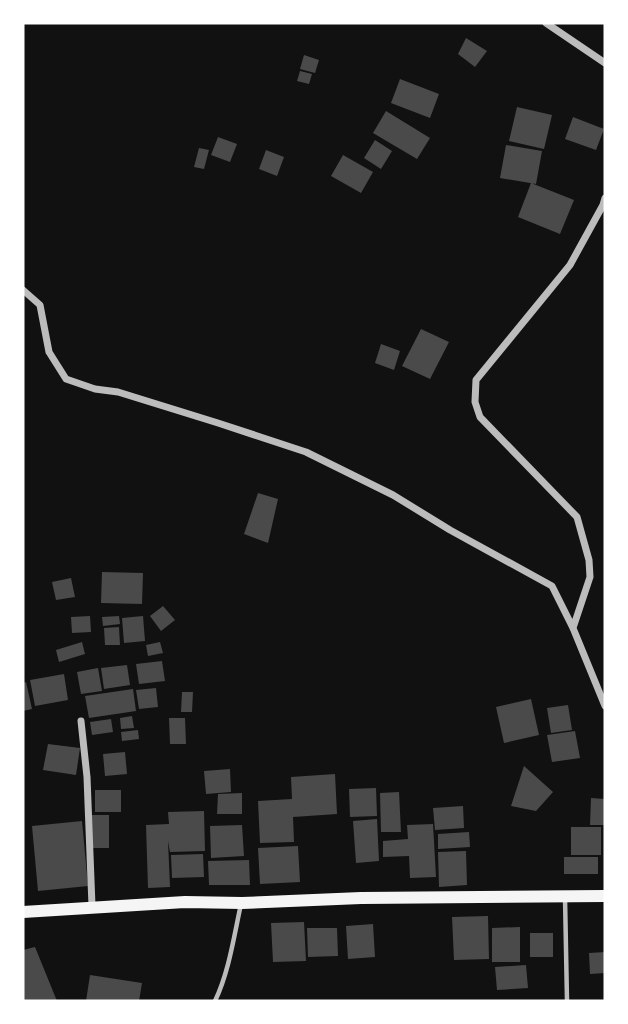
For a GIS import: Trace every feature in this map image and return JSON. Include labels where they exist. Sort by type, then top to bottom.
[{"type":"main road","points":[[23,912],[185,902],[605,896]]},
{"type":"street","points":[[547,23],[605,62]]},
{"type":"street","points":[[573,628],[590,577],[589,560],[577,517],[480,417],[475,402],[476,380],[570,265],[605,198]]},
{"type":"street","points":[[23,290],[40,306],[50,352],[66,379],[95,389],[118,392],[306,452],[393,495],[552,586],[573,628],[605,706]]},
{"type":"street","points":[[81,721],[87,778],[92,906]]},
{"type":"lane","points":[[565,896],[567,1001]]},
{"type":"lane","points":[[215,1001],[220,992],[242,903]]},
{"type":"building","points":[[466,38],[487,51],[475,67],[458,54]]},
{"type":"building","points":[[304,55],[319,60],[315,73],[300,69]]},
{"type":"building","points":[[300,71],[312,74],[309,84],[297,81]]},
{"type":"building","points":[[400,79],[439,94],[430,118],[391,103]]},
{"type":"building","points":[[517,107],[552,115],[544,149],[509,141]]},
{"type":"building","points":[[386,111],[430,138],[417,159],[373,133]]},
{"type":"building","points":[[573,117],[604,129],[596,150],[565,139]]},
{"type":"building","points":[[218,137],[237,144],[230,162],[211,155]]},
{"type":"building","points":[[375,140],[392,151],[381,169],[364,158]]},
{"type":"building","points":[[506,145],[542,151],[536,184],[500,178]]},
{"type":"building","points":[[199,148],[209,150],[204,169],[194,167]]},
{"type":"building","points":[[266,150],[284,157],[277,176],[259,169]]},
{"type":"building","points":[[343,155],[373,172],[361,193],[331,176]]},
{"type":"building","points":[[531,183],[574,200],[560,234],[518,217]]},
{"type":"building","points":[[421,329],[449,342],[430,379],[402,366]]},
{"type":"building","points":[[381,344],[400,351],[394,370],[375,363]]},
{"type":"building","points":[[258,493],[278,499],[268,543],[244,534]]},
{"type":"building","points":[[102,572],[143,573],[142,604],[101,603]]},
{"type":"building","points":[[71,578],[75,597],[56,600],[52,582]]},
{"type":"building","points":[[163,606],[175,620],[161,631],[150,616]]},
{"type":"building","points":[[90,616],[91,632],[72,633],[71,617]]},
{"type":"building","points":[[119,616],[120,624],[103,626],[102,617]]},
{"type":"building","points":[[143,616],[145,641],[124,643],[122,618]]},
{"type":"building","points":[[119,627],[120,645],[105,645],[104,628]]},
{"type":"building","points":[[82,642],[85,654],[59,662],[56,650]]},
{"type":"building","points":[[160,642],[163,653],[148,656],[146,645]]},
{"type":"building","points":[[162,661],[165,681],[139,684],[136,664]]},
{"type":"building","points":[[127,665],[130,685],[104,689],[101,668]]},
{"type":"building","points":[[98,668],[102,691],[81,694],[77,672]]},
{"type":"building","points":[[64,674],[68,700],[35,706],[30,680]]},
{"type":"building","points":[[26,682],[32,709],[23,711],[23,683]]},
{"type":"building","points":[[156,688],[158,707],[139,709],[136,690]]},
{"type":"building","points":[[133,689],[136,711],[89,718],[85,696]]},
{"type":"building","points":[[182,692],[193,692],[192,712],[181,712]]},
{"type":"building","points":[[531,699],[539,735],[504,743],[496,707]]},
{"type":"building","points":[[568,705],[572,730],[551,733],[547,708]]},
{"type":"building","points":[[132,716],[134,728],[121,729],[120,718]]},
{"type":"building","points":[[169,718],[185,718],[186,744],[170,744]]},
{"type":"building","points":[[111,719],[113,732],[92,735],[90,722]]},
{"type":"building","points":[[138,730],[139,739],[122,741],[121,732]]},
{"type":"building","points":[[575,731],[580,758],[552,762],[547,735]]},
{"type":"building","points":[[48,744],[80,748],[76,775],[43,770]]},
{"type":"building","points":[[125,752],[127,774],[105,776],[103,754]]},
{"type":"building","points":[[524,766],[553,792],[536,811],[511,806]]},
{"type":"building","points":[[230,769],[231,792],[206,794],[204,771]]},
{"type":"building","points":[[335,774],[337,814],[293,817],[294,842],[260,843],[258,801],[292,799],[291,777]]},
{"type":"building","points":[[376,788],[377,816],[350,817],[349,789]]},
{"type":"building","points":[[95,790],[121,790],[121,812],[95,812]]},
{"type":"building","points":[[399,792],[401,832],[381,832],[380,793]]},
{"type":"building","points":[[242,793],[242,814],[217,814],[218,794]]},
{"type":"building","points":[[591,798],[605,799],[605,825],[590,825]]},
{"type":"building","points":[[463,806],[464,828],[435,830],[433,808]]},
{"type":"building","points":[[204,811],[205,851],[170,852],[168,841],[170,887],[148,888],[146,825],[169,824],[168,812]]},
{"type":"building","points":[[92,815],[109,815],[109,848],[92,848]]},
{"type":"building","points":[[377,819],[379,861],[356,863],[353,821]]},
{"type":"building","points":[[82,821],[88,886],[38,891],[32,826]]},
{"type":"building","points":[[433,824],[436,877],[410,878],[409,856],[383,857],[383,841],[408,839],[407,825]]},
{"type":"building","points":[[242,825],[244,856],[211,858],[210,826]]},
{"type":"building","points":[[571,827],[601,827],[601,855],[571,855]]},
{"type":"building","points":[[469,832],[470,847],[438,849],[438,834]]},
{"type":"building","points":[[298,846],[300,882],[260,884],[258,848]]},
{"type":"building","points":[[466,851],[467,885],[439,887],[438,852]]},
{"type":"building","points":[[203,854],[204,877],[172,878],[171,855]]},
{"type":"building","points":[[564,857],[598,857],[598,874],[564,874]]},
{"type":"building","points":[[249,860],[250,885],[209,885],[208,861]]},
{"type":"building","points":[[488,916],[489,959],[454,960],[452,917]]},
{"type":"building","points":[[304,922],[306,961],[273,962],[271,923]]},
{"type":"building","points":[[373,924],[375,957],[348,959],[346,926]]},
{"type":"building","points":[[520,927],[520,962],[492,962],[492,928]]},
{"type":"building","points":[[307,928],[337,928],[338,956],[308,957]]},
{"type":"building","points":[[530,933],[553,933],[553,957],[530,957]]},
{"type":"building","points":[[35,947],[57,1001],[23,1001],[23,950]]},
{"type":"building","points":[[605,952],[605,973],[590,974],[589,953]]},
{"type":"building","points":[[526,965],[528,988],[497,990],[495,967]]},
{"type":"building","points":[[90,975],[142,983],[139,1001],[86,1001]]}]
